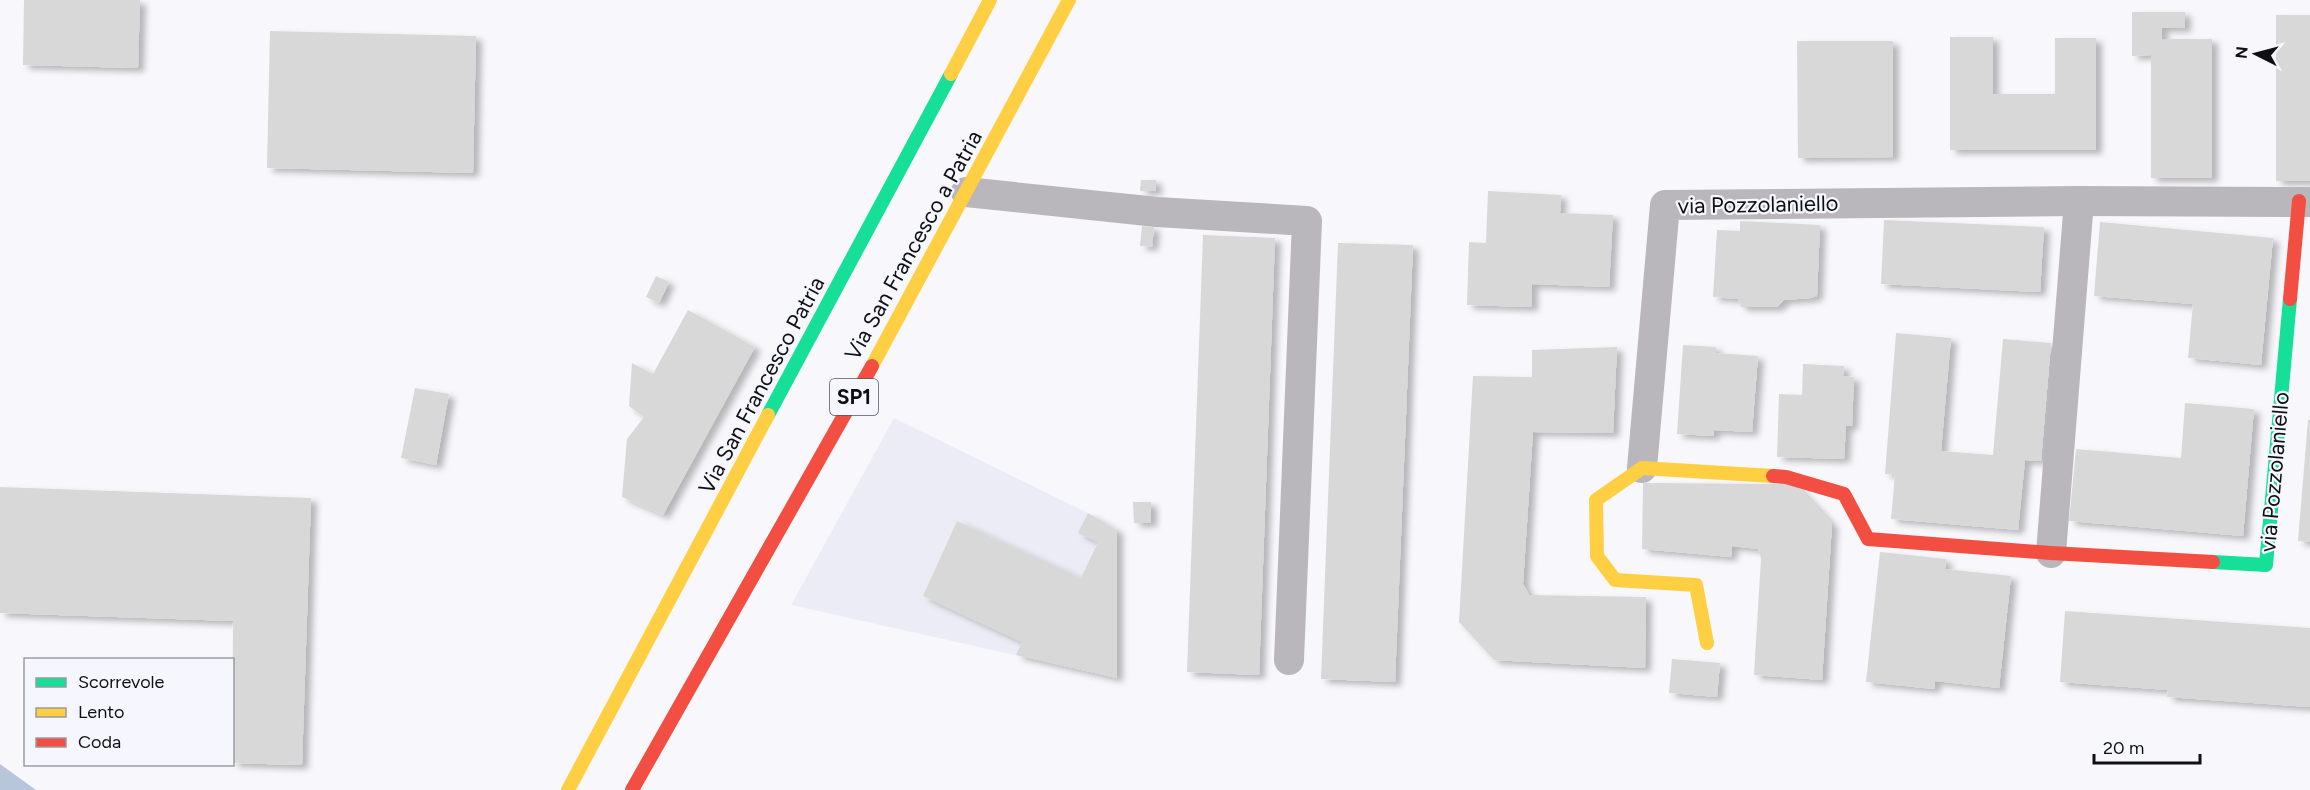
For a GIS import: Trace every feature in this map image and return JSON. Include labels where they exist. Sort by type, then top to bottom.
[{"type":"main road","name":"Via San Francesco Patria","points":[[568,790],[990,0]]},
{"type":"main road","name":"Via San Francesco a Patria","points":[[632,790],[879,352],[1069,0]]},
{"type":"main road","name":"via Pozzolaniello","points":[[1642,468],[1786,477],[1844,494],[1868,539],[2051,553],[2266,565],[2305,202]]},
{"type":"main road","points":[[1642,468],[1596,500],[1594,528],[1597,556],[1615,580],[1696,585],[1707,643]]},
{"type":"street","points":[[966,192],[1157,212],[1308,221],[1289,660]]},
{"type":"street","points":[[2051,553],[2079,201]]},
{"type":"street","name":"via Pozzolaniello","points":[[1642,468],[1665,205],[2079,201],[2305,202]]},
{"type":"shaded area","points":[[894,418],[1088,513],[1117,530],[1117,678],[791,605]]},
{"type":"water","points":[[0,764],[36,790],[0,790]]},
{"type":"building","points":[[24,0],[140,0],[138,68],[23,65]]},
{"type":"building","points":[[2132,12],[2185,12],[2185,28],[2162,28],[2162,39],[2212,39],[2212,178],[2151,178],[2151,55],[2132,56]]},
{"type":"building","points":[[2276,15],[2310,15],[2310,181],[2276,181]]},
{"type":"building","points":[[270,31],[476,36],[473,173],[267,168]]},
{"type":"building","points":[[1950,37],[1993,37],[1993,94],[2055,94],[2055,38],[2096,38],[2096,150],[1950,150]]},
{"type":"building","points":[[1797,41],[1893,41],[1893,157],[1798,158]]},
{"type":"building","points":[[1141,180],[1156,180],[1156,191],[1140,191]]},
{"type":"building","points":[[1488,191],[1561,195],[1560,213],[1613,215],[1609,287],[1532,284],[1532,307],[1467,305],[1469,242],[1486,243]]},
{"type":"building","points":[[1884,220],[2044,227],[2040,292],[1881,284]]},
{"type":"building","points":[[1740,221],[1820,225],[1817,296],[1784,300],[1777,307],[1741,307],[1738,299],[1713,297],[1717,230],[1740,231]]},
{"type":"building","points":[[2100,222],[2273,238],[2261,365],[2188,358],[2193,304],[2094,296]]},
{"type":"building","points":[[1142,226],[1154,227],[1152,247],[1140,246]]},
{"type":"building","points":[[1203,235],[1275,238],[1259,675],[1187,672]]},
{"type":"building","points":[[1338,243],[1413,245],[1395,682],[1321,679]]},
{"type":"building","points":[[656,276],[669,282],[659,303],[646,297]]},
{"type":"building","points":[[688,310],[755,347],[663,515],[622,497],[627,439],[644,417],[629,406],[632,363],[653,374]]},
{"type":"building","points":[[1896,333],[1951,338],[1941,451],[1993,455],[2003,339],[2051,343],[2041,461],[2025,460],[2018,530],[1891,519],[1895,475],[1885,474]]},
{"type":"building","points":[[1683,345],[1716,347],[1716,353],[1758,356],[1752,432],[1714,430],[1714,436],[1677,434]]},
{"type":"building","points":[[1617,347],[1613,433],[1533,432],[1523,584],[1529,595],[1646,597],[1645,668],[1494,660],[1459,622],[1473,376],[1532,377],[1532,350]]},
{"type":"building","points":[[1803,364],[1844,366],[1843,376],[1854,377],[1852,426],[1846,426],[1844,459],[1777,457],[1779,394],[1802,395]]},
{"type":"building","points":[[415,388],[449,394],[436,465],[401,458]]},
{"type":"building","points":[[2185,403],[2254,409],[2243,536],[2069,521],[2076,449],[2181,458]]},
{"type":"building","points":[[2308,420],[2310,420],[2310,542],[2298,541]]},
{"type":"building","points":[[1643,483],[1795,484],[1832,524],[1822,680],[1754,675],[1761,558],[1758,549],[1732,546],[1731,557],[1642,549]]},
{"type":"building","points":[[0,487],[311,498],[302,765],[234,763],[233,621],[0,613]]},
{"type":"building","points":[[1133,502],[1151,502],[1151,523],[1134,523]]},
{"type":"building","points":[[1088,513],[1117,530],[1117,678],[1016,655],[1022,642],[923,596],[957,521],[1081,578],[1098,542],[1078,533]]},
{"type":"building","points":[[1880,552],[1946,559],[1945,569],[2011,576],[1999,688],[1935,681],[1934,689],[1866,682]]},
{"type":"building","points":[[2065,611],[2310,628],[2310,707],[2167,697],[2168,690],[2060,682]]},
{"type":"building","points":[[1672,659],[1720,663],[1717,697],[1669,693]]},
{"type":"traffic: fast","points":[[768,415],[951,74]]},
{"type":"traffic: fast","points":[[2213,562],[2266,565],[2290,299]]},
{"type":"traffic: slow","points":[[951,74],[990,0]]},
{"type":"traffic: slow","points":[[872,366],[1069,0]]},
{"type":"traffic: slow","points":[[568,790],[768,415]]},
{"type":"traffic: slow","points":[[1707,643],[1696,585],[1615,580],[1597,556],[1596,500],[1642,468],[1773,476]]},
{"type":"traffic: jam","points":[[2290,299],[2299,201]]},
{"type":"traffic: jam","points":[[632,790],[872,366]]},
{"type":"traffic: jam","points":[[1773,476],[1786,477],[1844,494],[1868,539],[2213,562]]}]
